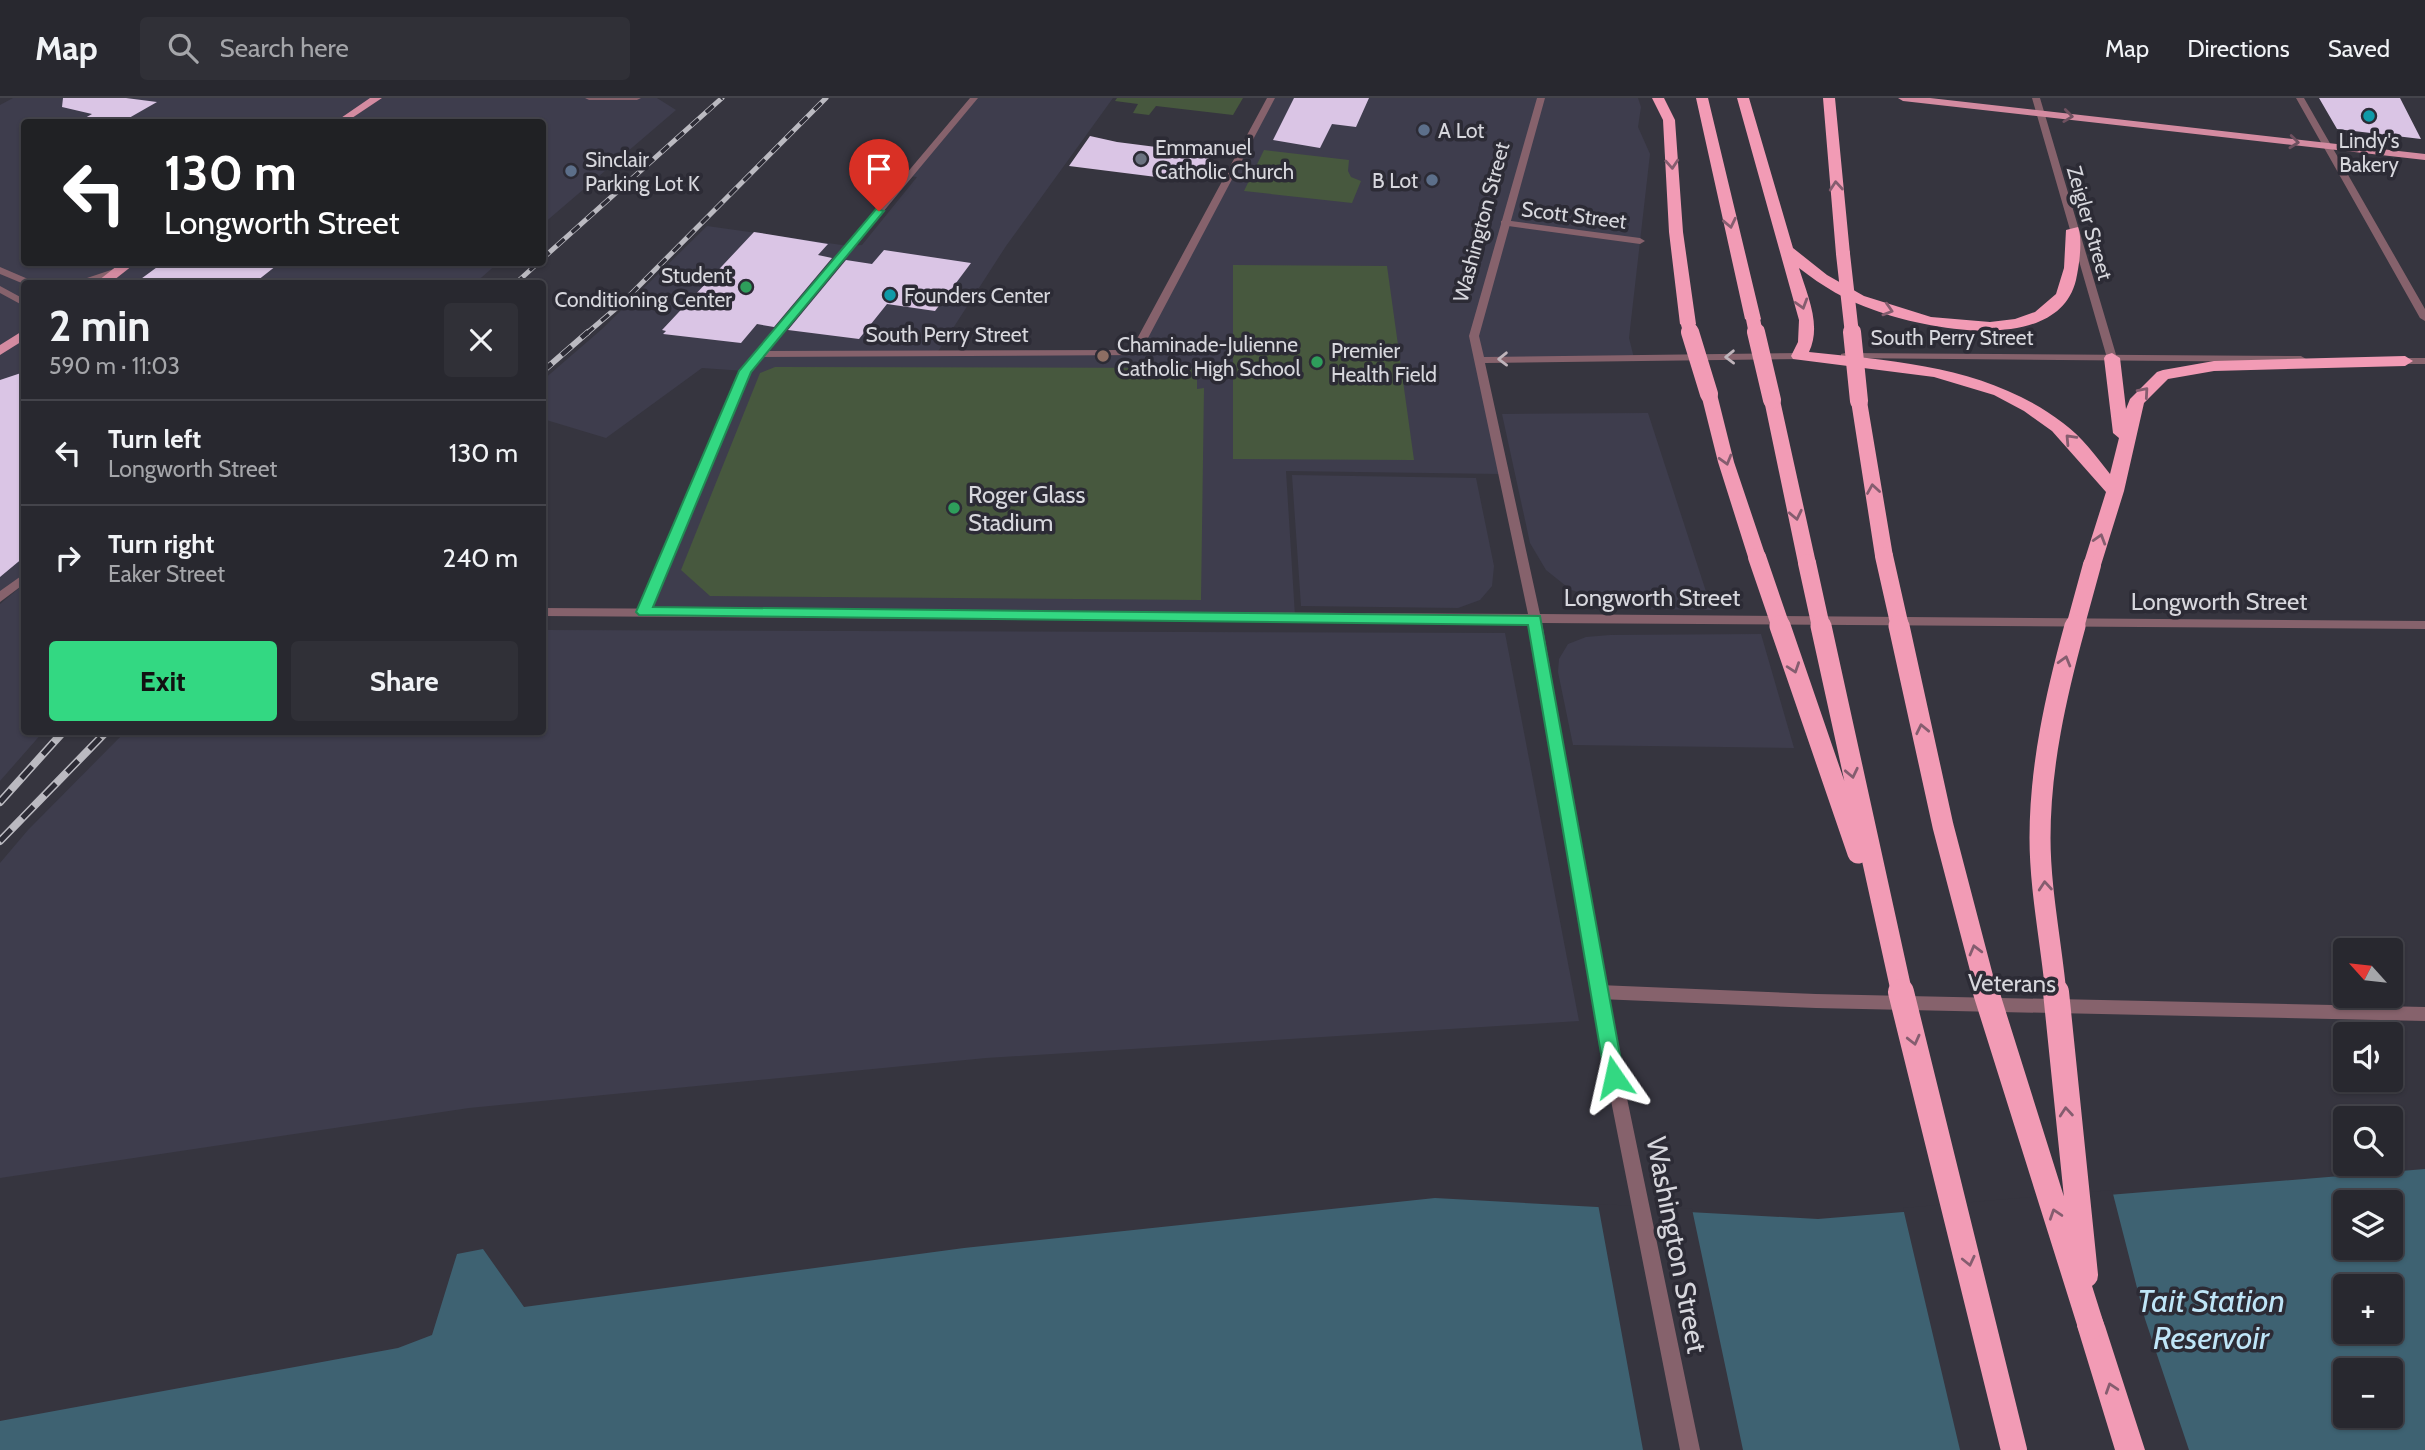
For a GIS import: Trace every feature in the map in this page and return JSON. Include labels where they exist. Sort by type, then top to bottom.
[{"type":"highway","points":[[1658,98],[1669,120],[1676,232],[1688,324],[1726,462],[1891,950]]},
{"type":"highway","points":[[1829,98],[1858,401],[1884,556],[1943,826],[1996,1030],[2130,1450]]},
{"type":"highway","points":[[1703,103],[1772,400],[1891,950],[2014,1450]]},
{"type":"highway","points":[[1745,104],[1789,251],[1808,327],[1806,342],[1798,356],[1930,372],[2001,394],[2059,427],[2115,491]]},
{"type":"highway","points":[[1789,251],[1825,281],[1878,307],[1940,322],[1993,326],[2035,317],[2057,303],[2070,275],[2073,230]]},
{"type":"highway","points":[[2112,358],[2120,407],[2121,456]]},
{"type":"highway","points":[[2091,1326],[2068,1130],[2040,839],[2044,769],[2058,687],[2115,491],[2121,456],[2136,401],[2163,375],[2214,366],[2405,361]]},
{"type":"main road","points":[[345,119],[377,98]]},
{"type":"main road","points":[[1903,98],[2425,156]]},
{"type":"main road","points":[[106,280],[126,266]]},
{"type":"main road","points":[[0,351],[21,336]]},
{"type":"street","points":[[589,98],[637,98]]},
{"type":"street","points":[[644,612],[745,371],[974,98]]},
{"type":"street","name":"South Perry Street","points":[[758,354],[1135,353],[1271,98]]},
{"type":"street","name":"Washington Street","points":[[1541,98],[1474,336],[1498,460],[1535,620],[1585,896],[1609,1051],[1690,1450]]},
{"type":"street","name":"Zeigler Street","points":[[2036,98],[2112,358]]},
{"type":"street","points":[[2300,98],[2425,318]]},
{"type":"street","name":"Scott Street","points":[[1504,223],[1640,241]]},
{"type":"street","points":[[0,270],[23,280]]},
{"type":"street","points":[[87,280],[120,270]]},
{"type":"street","points":[[0,289],[21,301]]},
{"type":"street","name":"South Perry Street","points":[[1479,360],[1798,356],[2425,361]]},
{"type":"street","points":[[0,598],[21,580]]},
{"type":"street","name":"Longworth Street","points":[[546,612],[2425,625]]},
{"type":"street","name":"Veterans","points":[[1599,992],[1816,1001],[2425,1014]]},
{"type":"shaded area","points":[[13,98],[657,98],[676,110],[546,221],[546,119],[21,119],[21,266],[495,266],[479,280],[21,280],[21,580],[0,598],[0,105]]},
{"type":"shaded area","name":"Chaminade-Julienne Catholic High School","points":[[974,98],[1113,98],[1006,246],[937,353],[1135,353],[1271,98],[1638,98],[1641,107],[1638,127],[1650,154],[1629,338],[1634,358],[1479,360],[1501,474],[1286,471],[1295,616],[644,612],[745,371],[702,368],[606,438],[546,420],[546,377],[602,329],[707,226],[849,246],[862,245],[917,177],[909,176]]},
{"type":"shaded area","points":[[1648,413],[1712,610],[1638,609],[1571,590],[1546,570],[1530,543],[1502,414]]},
{"type":"shaded area","points":[[1292,475],[1476,478],[1494,566],[1492,586],[1480,600],[1458,608],[1301,606]]},
{"type":"shaded area","points":[[21,586],[21,735],[40,735],[0,781],[0,604]]},
{"type":"shaded area","points":[[546,630],[1505,633],[1579,1021],[986,1058],[469,1108],[0,1178],[0,863],[28,830],[122,735],[546,735]]},
{"type":"shaded area","points":[[1761,634],[1794,748],[1573,745],[1558,672],[1559,659],[1568,644],[1586,637],[1610,635]]},
{"type":"green space","points":[[1117,98],[1243,98],[1233,115],[1156,106],[1149,115],[1133,113],[1138,104],[1115,101]]},
{"type":"green space","points":[[1264,150],[1349,160],[1348,171],[1351,177],[1361,181],[1352,203],[1244,191]]},
{"type":"green space","name":"Premier Health Field","points":[[1233,265],[1387,266],[1414,460],[1233,459]]},
{"type":"green space","name":"Roger Glass Stadium","points":[[775,367],[1197,368],[1197,389],[1204,388],[1201,600],[710,596],[681,570],[760,373]]},
{"type":"water","name":"Tait Station Reservoir","points":[[2425,1169],[2425,1450],[0,1450],[0,1421],[398,1348],[432,1335],[457,1254],[483,1249],[524,1307],[964,1248],[1435,1198],[1818,1219],[2340,1176],[2403,1176],[2403,1171]]},
{"type":"pier","points":[[2112,1190],[2145,1319],[2189,1450],[1960,1450],[1903,1208]]},
{"type":"pier","points":[[1598,1204],[1692,1209],[1743,1450],[1643,1450]]},
{"type":"building","points":[[63,98],[126,98],[157,102],[127,119],[83,119],[92,114],[62,107]]},
{"type":"building","points":[[1294,98],[1369,98],[1356,127],[1332,124],[1320,148],[1273,140]]},
{"type":"building","name":"Lindy's Bakery","points":[[2319,98],[2400,98],[2421,139],[2337,129]]},
{"type":"building","name":"Emmanuel Catholic Church","points":[[1090,136],[1211,154],[1196,182],[1069,166]]},
{"type":"building","name":"Student Conditioning Center","points":[[754,232],[828,244],[818,255],[832,258],[774,327],[757,324],[741,343],[663,334],[666,331],[662,330]]},
{"type":"building","name":"Founders Center","points":[[884,250],[971,263],[935,311],[887,304],[859,339],[788,330],[846,260],[872,264]]},
{"type":"building","points":[[159,266],[276,266],[258,280],[139,280]]},
{"type":"building","points":[[21,373],[21,560],[0,577],[0,380]]},
{"type":"railway","points":[[546,255],[722,98]]},
{"type":"railway","points":[[586,334],[621,304],[826,98]]},
{"type":"railway","points":[[519,280],[535,266]]},
{"type":"railway","points":[[546,369],[588,332]]},
{"type":"railway","points":[[0,802],[60,735]]},
{"type":"railway","points":[[0,841],[103,735]]},
{"type":"place","name":"Lindy's Bakery","points":[[2369,116]]},
{"type":"place","name":"A Lot","points":[[1424,130]]},
{"type":"place","name":"Emmanuel Catholic Church","points":[[1141,159]]},
{"type":"place","name":"Sinclair Parking Lot K","points":[[571,171]]},
{"type":"place","name":"B Lot","points":[[1432,180]]},
{"type":"place","name":"Student Conditioning Center","points":[[746,287]]},
{"type":"place","name":"Founders Center","points":[[890,295]]},
{"type":"place","name":"Chaminade-Julienne Catholic High School","points":[[1103,356]]},
{"type":"place","name":"Premier Health Field","points":[[1317,362]]},
{"type":"place","name":"Roger Glass Stadium","points":[[954,508]]},
{"type":"route","points":[[879,211],[745,371],[644,612],[1535,620],[1553,736],[1585,896],[1614,1077]]}]
